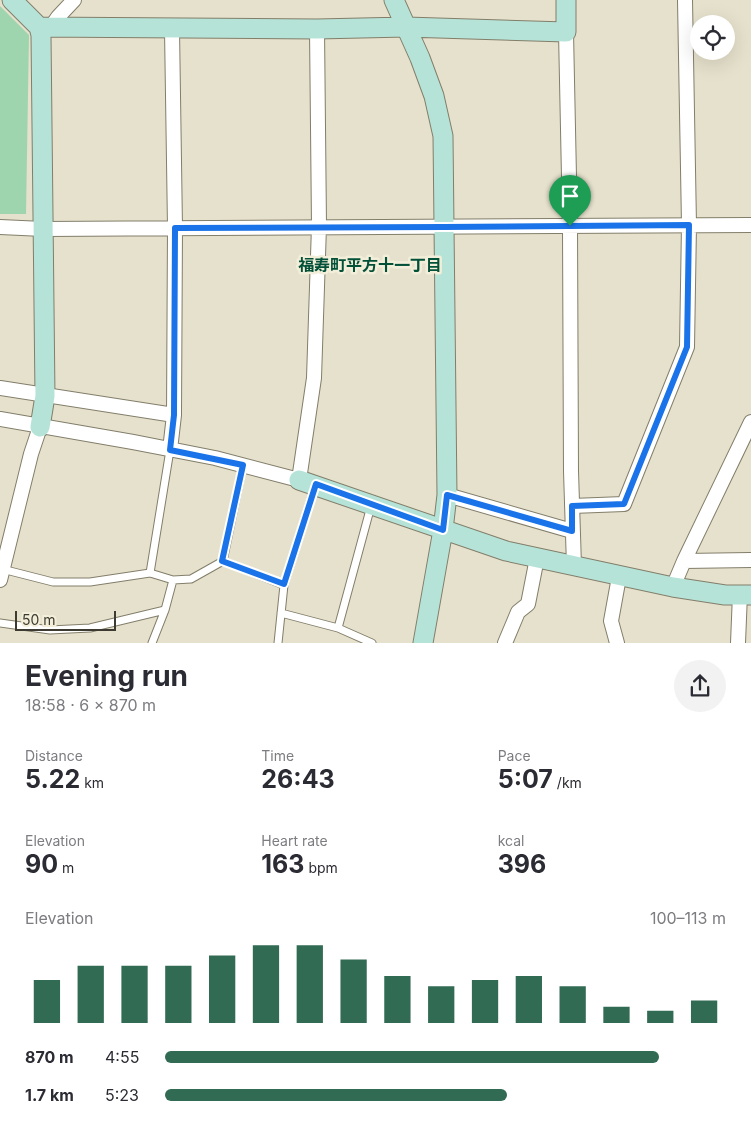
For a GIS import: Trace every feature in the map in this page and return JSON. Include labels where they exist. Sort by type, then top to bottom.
[{"type":"street","points":[[12,0],[45,27],[172,29],[406,27],[566,32]]},
{"type":"street","points":[[1,574],[31,454],[40,427],[45,396],[41,35],[45,27],[74,0]]},
{"type":"street","points":[[394,0],[420,58],[434,96],[443,136],[447,495],[443,530],[423,643]]},
{"type":"street","points":[[566,0],[572,531],[574,566]]},
{"type":"street","points":[[572,506],[624,504],[687,347],[689,225],[685,0]]},
{"type":"street","points":[[170,450],[174,415],[175,228],[172,29]]},
{"type":"street","points":[[307,482],[314,378],[319,226],[317,29]]},
{"type":"street","points":[[0,227],[751,225]]},
{"type":"street","points":[[0,388],[174,415]]},
{"type":"street","points":[[0,419],[133,442],[243,465],[307,482],[506,551],[674,588],[725,595],[746,594],[738,643]]},
{"type":"street","points":[[674,588],[684,561],[751,422]]},
{"type":"street","points":[[447,495],[572,531]]},
{"type":"street","points":[[505,643],[518,612],[528,604],[537,558]]},
{"type":"street","points":[[684,561],[751,560]]},
{"type":"street","points":[[617,643],[611,621],[619,576]]},
{"type":"lane","points":[[150,574],[170,450]]},
{"type":"lane","points":[[1,574],[53,582],[90,582],[150,574],[173,580],[191,579],[222,561],[243,465]]},
{"type":"lane","points":[[278,643],[284,584],[307,482]]},
{"type":"lane","points":[[338,628],[371,504]]},
{"type":"lane","points":[[222,561],[284,584]]},
{"type":"lane","points":[[152,643],[165,610],[173,580]]},
{"type":"lane","points":[[0,623],[50,630],[90,628],[165,610]]},
{"type":"lane","points":[[281,612],[338,628],[372,643]]},
{"type":"green space","points":[[0,6],[29,35],[26,214],[0,214]]},
{"type":"district","name":"福寿町平方十一丁目","points":[[370,265]]},
{"type":"route","points":[[689,225],[687,347],[624,504],[572,506],[572,531],[447,495],[443,530],[316,484],[284,584],[222,561],[243,465],[170,450],[174,415],[175,228],[570,226],[689,225]]}]
